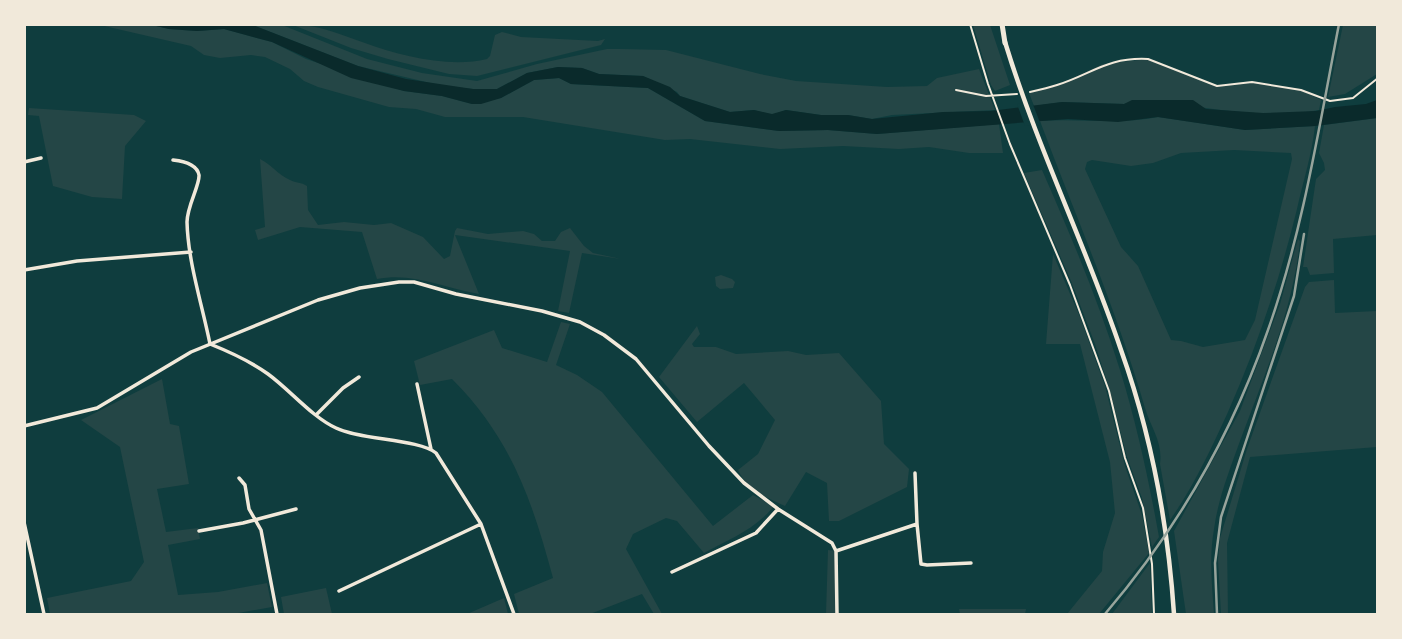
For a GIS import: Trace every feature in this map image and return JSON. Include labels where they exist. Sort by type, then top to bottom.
[{"type":"main road","points":[[1001,24],[1017,81],[1110,319],[1140,412],[1163,517],[1174,614]]},
{"type":"street","points":[[24,162],[41,158]]},
{"type":"street","points":[[173,160],[183,161],[196,169],[198,174],[187,216],[191,252],[209,344]]},
{"type":"street","points":[[24,270],[77,261],[191,252]]},
{"type":"street","points":[[24,426],[97,408],[160,369],[209,344],[335,294],[399,282],[414,282],[456,294],[542,311],[579,323],[604,335],[627,351],[651,375],[730,470],[778,509],[829,541],[836,551],[837,614]]},
{"type":"street","points":[[209,344],[242,358],[267,373],[328,424],[341,430],[431,449]]},
{"type":"street","points":[[317,414],[343,388],[359,377]]},
{"type":"street","points":[[416,384],[431,449],[481,524],[514,614]]},
{"type":"street","points":[[915,473],[921,564],[971,563]]},
{"type":"street","points":[[239,478],[246,485],[249,509],[261,530],[277,614]]},
{"type":"street","points":[[199,531],[296,509]]},
{"type":"street","points":[[672,572],[756,533],[778,509]]},
{"type":"street","points":[[24,522],[44,614]]},
{"type":"street","points":[[339,591],[481,524]]},
{"type":"street","points":[[836,551],[917,524]]},
{"type":"path","points":[[970,24],[1010,145],[1075,296],[1109,391],[1125,458],[1143,508],[1152,564],[1154,614]]},
{"type":"path","points":[[956,90],[986,96],[1029,93],[1059,85],[1103,64],[1139,58],[1148,58],[1217,86],[1252,82],[1301,90],[1330,101],[1353,97],[1377,78]]},
{"type":"shaded area","points":[[100,25],[152,25],[197,31],[224,29],[272,42],[306,59],[404,91],[442,96],[472,104],[501,98],[534,80],[559,78],[571,84],[648,88],[705,121],[779,131],[828,130],[877,134],[999,124],[1003,153],[969,153],[929,147],[899,149],[843,146],[780,149],[690,139],[665,140],[523,117],[445,117],[416,109],[389,107],[318,87],[265,57],[251,55],[220,58],[204,55],[191,46]]},
{"type":"shaded area","points":[[152,25],[253,25],[358,66],[406,79],[473,89],[497,89],[527,73],[558,67],[582,68],[599,74],[643,76],[670,87],[680,96],[730,112],[754,110],[772,114],[786,110],[872,119],[943,112],[991,111],[1062,102],[1124,104],[1132,100],[1193,100],[1206,109],[1263,113],[1316,111],[1377,100],[1377,118],[1315,126],[1245,130],[1158,117],[1118,122],[1068,119],[877,134],[828,130],[779,131],[705,121],[648,88],[571,84],[559,78],[534,80],[501,98],[472,104],[351,78],[272,42],[224,29],[197,31]]},
{"type":"shaded area","points":[[253,25],[282,25],[367,59],[422,73],[477,81],[537,64],[607,49],[666,50],[796,81],[887,87],[927,86],[937,78],[979,69],[995,110],[892,115],[872,119],[786,110],[772,115],[754,110],[730,112],[680,96],[643,76],[599,74],[582,68],[558,67],[527,73],[497,89],[443,86],[358,66]]},
{"type":"shaded area","points":[[293,25],[321,28],[409,56],[457,62],[487,59],[495,35],[502,32],[521,37],[598,41],[605,39],[601,45],[477,76],[449,74],[388,59],[351,48]]},
{"type":"shaded area","points":[[973,25],[990,25],[1010,85],[995,91],[991,85]]},
{"type":"shaded area","points":[[1343,25],[1377,25],[1377,74],[1345,94],[1328,97]]},
{"type":"shaded area","points":[[1148,59],[1217,86],[1252,82],[1301,90],[1321,100],[1319,110],[1250,113],[1136,100],[1124,104],[1062,102],[1034,106],[1029,93],[1059,85],[1103,64]]},
{"type":"shaded area","points":[[29,108],[134,115],[146,121],[125,146],[122,199],[92,197],[53,186],[39,116],[28,115]]},
{"type":"shaded area","points":[[1158,117],[1245,130],[1315,126],[1290,235],[1258,337],[1215,440],[1170,520],[1158,442],[1109,300],[1040,121]],"holes":[[[1234,150],[1291,153],[1292,159],[1255,320],[1245,340],[1203,347],[1171,340],[1138,266],[1121,247],[1085,169],[1087,162],[1092,160],[1131,166],[1153,163],[1181,153]]]},
{"type":"shaded area","points":[[1377,118],[1377,235],[1333,239],[1334,273],[1310,275],[1307,267],[1303,267],[1316,179],[1325,170],[1319,153],[1324,125]]},
{"type":"shaded area","points":[[260,159],[286,178],[307,186],[308,210],[318,225],[344,222],[374,225],[391,223],[423,237],[444,259],[450,256],[455,231],[457,228],[488,234],[523,231],[534,234],[542,241],[555,241],[561,232],[570,228],[593,253],[621,259],[582,253],[569,313],[558,311],[570,251],[455,235],[479,294],[416,279],[377,279],[362,232],[300,227],[258,240],[255,230],[265,227]]},
{"type":"shaded area","points":[[1042,170],[1094,294],[1126,391],[1159,537],[1152,547],[1142,498],[1127,457],[1095,344],[1024,173]]},
{"type":"shaded area","points":[[1298,239],[1300,241],[1296,267],[1284,317],[1218,507],[1211,571],[1214,614],[1186,614],[1174,531],[1240,411],[1280,304]]},
{"type":"shaded area","points":[[1053,254],[1105,386],[1125,466],[1142,515],[1149,553],[1099,614],[1067,614],[1102,571],[1103,552],[1115,513],[1110,462],[1080,344],[1046,344]]},
{"type":"shaded area","points":[[721,275],[735,282],[733,288],[720,289],[716,286],[715,277]]},
{"type":"shaded area","points":[[1334,280],[1335,313],[1377,311],[1377,447],[1250,457],[1227,543],[1228,614],[1221,614],[1218,560],[1220,538],[1247,449],[1305,287],[1309,282]]},
{"type":"shaded area","points":[[561,322],[570,324],[556,365],[602,392],[713,526],[753,495],[774,506],[751,527],[704,553],[677,521],[666,518],[633,534],[626,549],[662,614],[654,614],[642,594],[590,614],[519,614],[514,594],[553,578],[537,522],[517,471],[490,424],[452,379],[420,385],[414,361],[494,330],[502,348],[547,362]]},
{"type":"shaded area","points":[[697,326],[700,334],[692,344],[694,347],[716,347],[736,354],[788,351],[806,355],[839,353],[881,401],[884,444],[909,469],[907,487],[839,521],[829,521],[827,483],[806,472],[785,506],[752,488],[738,470],[758,454],[775,420],[744,383],[697,422],[659,377]]},
{"type":"shaded area","points":[[162,379],[170,424],[179,426],[189,484],[157,489],[166,532],[198,528],[200,539],[168,545],[178,595],[218,592],[267,583],[272,607],[233,614],[50,614],[47,598],[131,581],[144,562],[120,447],[81,420]]},
{"type":"shaded area","points":[[828,550],[836,551],[837,614],[826,614]]},
{"type":"shaded area","points":[[1150,563],[1152,614],[1112,614]]},
{"type":"shaded area","points":[[326,588],[332,614],[284,614],[281,597]]},
{"type":"shaded area","points":[[504,598],[508,614],[467,614]]},
{"type":"shaded area","points":[[959,609],[1026,609],[1025,614],[960,614]]},
{"type":"pier","points":[[1032,102],[1041,125],[1025,126],[1017,104]]},
{"type":"railway","points":[[1105,614],[1155,549],[1200,480],[1254,369],[1280,293],[1301,217],[1339,24]]},
{"type":"railway","points":[[1217,614],[1215,563],[1221,517],[1294,296],[1304,234]]}]
